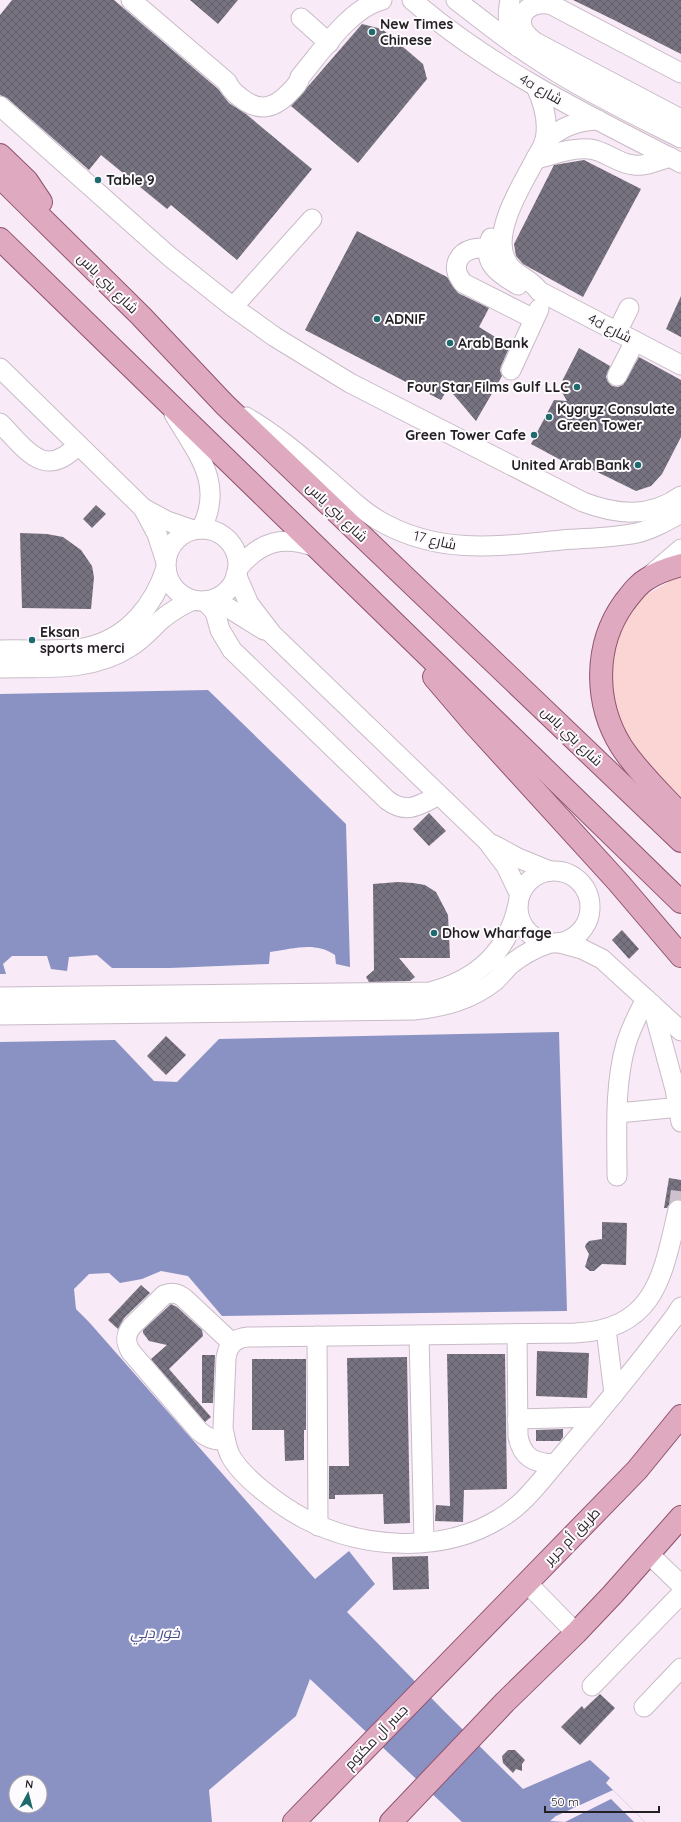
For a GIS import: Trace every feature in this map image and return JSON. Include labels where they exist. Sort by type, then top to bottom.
[{"type":"main road","points":[[0,155],[38,197],[55,230]]},
{"type":"main road","name":"شارع بني ياس","points":[[0,177],[141,316],[225,404],[681,841]]},
{"type":"main road","points":[[0,239],[681,902]]},
{"type":"main road","points":[[681,565],[647,579],[632,592],[619,611],[608,632],[602,663],[601,678],[603,702],[606,713],[621,746],[635,764],[681,815]]},
{"type":"main road","points":[[393,621],[416,654],[453,701],[618,882],[681,956]]},
{"type":"main road","name":"طريق أم حرير","points":[[459,1652],[637,1470],[681,1416]]},
{"type":"main road","points":[[390,1822],[505,1702],[576,1633],[681,1517]]},
{"type":"main road","name":"جسر آل مكتوم","points":[[294,1822],[459,1652]]},
{"type":"street","points":[[131,0],[227,82],[234,92],[249,104],[267,107],[273,106],[284,99],[298,84],[300,77],[329,43],[355,8],[362,8],[382,0]]},
{"type":"street","name":"4a شارع","points":[[456,0],[518,47],[555,71],[593,93],[681,138]]},
{"type":"street","points":[[510,0],[508,22],[518,47]]},
{"type":"street","name":"4a شارع","points":[[410,1],[473,47],[536,87],[675,160]]},
{"type":"street","points":[[681,73],[552,5],[535,3],[528,7],[523,14],[522,22],[524,30],[528,37],[535,42],[681,119]]},
{"type":"street","points":[[301,18],[329,43]]},
{"type":"street","points":[[593,93],[614,85]]},
{"type":"street","name":"4d شارع","points":[[536,87],[545,114],[546,128],[544,142],[509,210],[503,233],[495,248],[492,265],[500,274],[527,290],[542,293],[681,365]]},
{"type":"street","points":[[0,106],[170,257],[233,307],[275,337],[350,383],[583,502],[605,510],[628,513],[651,510],[673,502],[681,496]]},
{"type":"street","name":"4d شارع","points":[[544,142],[555,132],[569,125],[583,121],[598,120]]},
{"type":"street","points":[[536,159],[567,151],[590,149],[601,151],[622,162],[634,165],[675,160]]},
{"type":"street","points":[[233,307],[312,219]]},
{"type":"street","points":[[495,248],[465,251],[459,258],[456,266],[457,276],[463,283],[534,319]]},
{"type":"street","points":[[511,370],[534,319],[542,293]]},
{"type":"street","points":[[617,332],[629,308]]},
{"type":"street","points":[[617,376],[635,341]]},
{"type":"street","points":[[0,368],[143,508],[167,521],[197,530],[213,532],[224,537],[236,556],[237,571],[249,604],[272,634],[487,841],[506,866],[519,899],[518,913],[526,930],[533,937],[582,949],[602,959],[681,1031]]},
{"type":"street","points":[[0,650],[88,647],[121,633],[135,622],[155,596],[172,545],[185,534],[197,530],[208,518],[212,492],[205,468],[169,404]]},
{"type":"street","name":"شارع 17","points":[[225,404],[291,447],[361,508],[384,523],[410,535],[436,542],[463,546],[490,547],[631,533],[661,524],[681,513]]},
{"type":"street","points":[[0,423],[30,453],[45,461],[54,462],[62,459],[78,444]]},
{"type":"street","points":[[143,508],[157,534],[169,579],[174,588],[183,596],[204,600],[272,634]]},
{"type":"street","points":[[0,668],[70,667],[91,664],[111,657],[130,648],[146,636],[171,612],[224,593],[232,584],[237,571],[248,556],[261,547],[274,542],[295,541],[316,546]]},
{"type":"street","points":[[647,579],[681,549]]},
{"type":"street","points":[[204,600],[215,612],[220,630],[232,650],[388,800],[399,807],[413,807],[439,794]]},
{"type":"street","points":[[487,841],[518,858],[550,871],[567,874],[586,889],[590,904],[588,921],[602,959]]},
{"type":"street","points":[[0,1015],[164,1004],[410,993],[450,987],[468,978],[484,966],[505,941],[516,917],[519,899],[529,882],[542,873],[550,871]]},
{"type":"street","points":[[0,997],[164,1004],[414,1010],[436,1008],[457,1002],[477,993],[495,981],[523,956],[536,948],[569,940],[577,936],[588,921]]},
{"type":"street","points":[[618,1113],[680,1112],[649,1002]]},
{"type":"street","points":[[616,1176],[620,1074],[626,1044],[634,1022],[649,1002]]},
{"type":"street","points":[[678,1210],[663,1272],[655,1291],[642,1308],[625,1321],[606,1329],[591,1333],[248,1337],[237,1340],[232,1343],[226,1358],[223,1428],[225,1440],[231,1455],[257,1486],[276,1502],[318,1526],[343,1535],[370,1541],[397,1543],[444,1540],[463,1535],[499,1519],[530,1494],[614,1394],[674,1319],[681,1307]]},
{"type":"street","points":[[225,1440],[211,1439],[204,1436],[199,1431],[131,1352],[127,1346],[126,1339],[127,1331],[164,1295],[171,1293],[178,1294],[184,1298],[232,1343]]},
{"type":"street","points":[[606,1329],[614,1394]]},
{"type":"street","points":[[517,1334],[518,1419],[520,1445],[525,1454],[533,1460],[555,1464]]},
{"type":"street","points":[[419,1335],[424,1542]]},
{"type":"street","points":[[317,1336],[318,1526]]},
{"type":"street","points":[[518,1419],[595,1417]]},
{"type":"street","points":[[649,1554],[681,1584]]},
{"type":"street","points":[[527,1583],[576,1633]]},
{"type":"street","points":[[592,1686],[681,1594]]},
{"type":"street","points":[[644,1707],[681,1668]]},
{"type":"shaded area","points":[[681,575],[681,800],[619,735],[606,660],[618,632],[637,600]]},
{"type":"water","points":[[208,690],[346,824],[350,967],[336,964],[335,955],[327,951],[320,948],[304,947],[270,952],[269,964],[170,968],[112,968],[97,955],[69,957],[67,971],[51,969],[47,956],[12,956],[3,964],[6,974],[0,974],[0,694]]},
{"type":"water","name":"خور دبي","points":[[559,1032],[567,1311],[222,1316],[188,1276],[161,1271],[142,1279],[120,1283],[109,1273],[89,1274],[74,1289],[76,1309],[315,1579],[349,1551],[375,1584],[347,1612],[523,1789],[590,1760],[610,1778],[606,1783],[645,1822],[462,1822],[310,1679],[296,1716],[209,1790],[212,1822],[0,1822],[0,1042],[115,1040],[154,1081],[177,1082],[219,1039]]},
{"type":"pier","points":[[613,1790],[645,1822],[634,1822],[611,1799],[565,1822],[550,1821],[556,1816]]},
{"type":"building","points":[[12,0],[114,0],[218,89],[229,103],[246,114],[312,169],[237,260],[171,205],[167,209],[101,155],[89,170],[7,98],[0,95],[0,15]]},
{"type":"building","points":[[190,0],[238,0],[218,24]]},
{"type":"building","points":[[573,0],[681,0],[681,54],[614,20]]},
{"type":"building","points":[[362,24],[382,29],[423,64],[427,79],[358,163],[291,106]]},
{"type":"building","points":[[584,160],[641,189],[583,297],[523,264],[516,256],[514,244],[554,165]]},
{"type":"building","points":[[357,231],[447,277],[458,293],[489,308],[479,327],[510,346],[501,366],[500,371],[502,376],[476,421],[448,388],[441,400],[305,330]]},
{"type":"building","points":[[681,296],[681,337],[666,329]]},
{"type":"building","points":[[579,348],[610,366],[606,377],[612,386],[618,387],[623,385],[639,357],[681,380],[681,437],[662,474],[651,486],[636,491],[573,460],[570,465],[531,444],[554,400],[567,401],[559,387]]},
{"type":"building","points":[[96,505],[106,514],[92,528],[83,519]]},
{"type":"building","points":[[20,533],[47,534],[63,537],[81,550],[92,566],[94,577],[91,609],[22,608]]},
{"type":"building","points":[[429,813],[446,831],[429,846],[413,829]]},
{"type":"building","points":[[398,882],[425,885],[436,892],[448,915],[450,958],[399,958],[415,977],[410,981],[369,982],[366,977],[374,970],[373,884]]},
{"type":"building","points":[[622,930],[639,949],[629,959],[612,940]]},
{"type":"building","points":[[166,1036],[186,1055],[166,1075],[147,1056]]},
{"type":"building","points":[[669,1178],[681,1180],[681,1200],[674,1200],[667,1208],[664,1208]]},
{"type":"building","points":[[602,1222],[627,1223],[626,1265],[602,1264],[594,1271],[590,1271],[585,1267],[589,1254],[585,1247],[589,1241],[602,1239]]},
{"type":"building","points":[[141,1285],[150,1293],[124,1318],[118,1329],[108,1320]]},
{"type":"building","points":[[171,1304],[177,1307],[202,1330],[203,1336],[169,1369],[211,1417],[205,1422],[151,1359],[167,1345],[149,1341],[143,1333],[143,1330]]},
{"type":"building","points":[[537,1351],[589,1353],[587,1398],[536,1396]]},
{"type":"building","points":[[447,1354],[505,1354],[507,1489],[464,1490],[463,1522],[435,1521],[436,1505],[450,1506]]},
{"type":"building","points":[[202,1355],[215,1355],[213,1403],[202,1403]]},
{"type":"building","points":[[407,1357],[410,1523],[384,1524],[383,1494],[335,1495],[335,1499],[329,1499],[329,1466],[349,1466],[347,1358]]},
{"type":"building","points":[[252,1359],[306,1359],[306,1430],[304,1430],[304,1460],[285,1461],[284,1430],[252,1430]]},
{"type":"building","points":[[563,1429],[563,1437],[560,1441],[536,1441],[536,1430]]},
{"type":"building","points":[[428,1556],[429,1589],[393,1590],[392,1557]]},
{"type":"building","points":[[600,1694],[615,1708],[580,1745],[561,1727],[582,1706],[584,1709]]},
{"type":"building","points":[[508,1750],[515,1750],[525,1760],[522,1764],[522,1771],[516,1769],[513,1773],[503,1763],[502,1756]]},
{"type":"tunnel","points":[[678,1210],[681,1185]]},
{"type":"place","name":"New Times Chinese","points":[[372,32]]},
{"type":"place","name":"Table 9","points":[[98,180]]},
{"type":"place","name":"ADNIF","points":[[377,319]]},
{"type":"place","name":"Arab Bank","points":[[450,343]]},
{"type":"place","name":"Four Star Films Gulf LLC","points":[[577,387]]},
{"type":"place","name":"Kygryz Consulate Green Tower","points":[[549,417]]},
{"type":"place","name":"Green Tower Cafe","points":[[534,435]]},
{"type":"place","name":"United Arab Bank","points":[[638,465]]},
{"type":"place","name":"Eksan sports merci","points":[[32,640]]},
{"type":"place","name":"Dhow Wharfage","points":[[434,933]]}]
